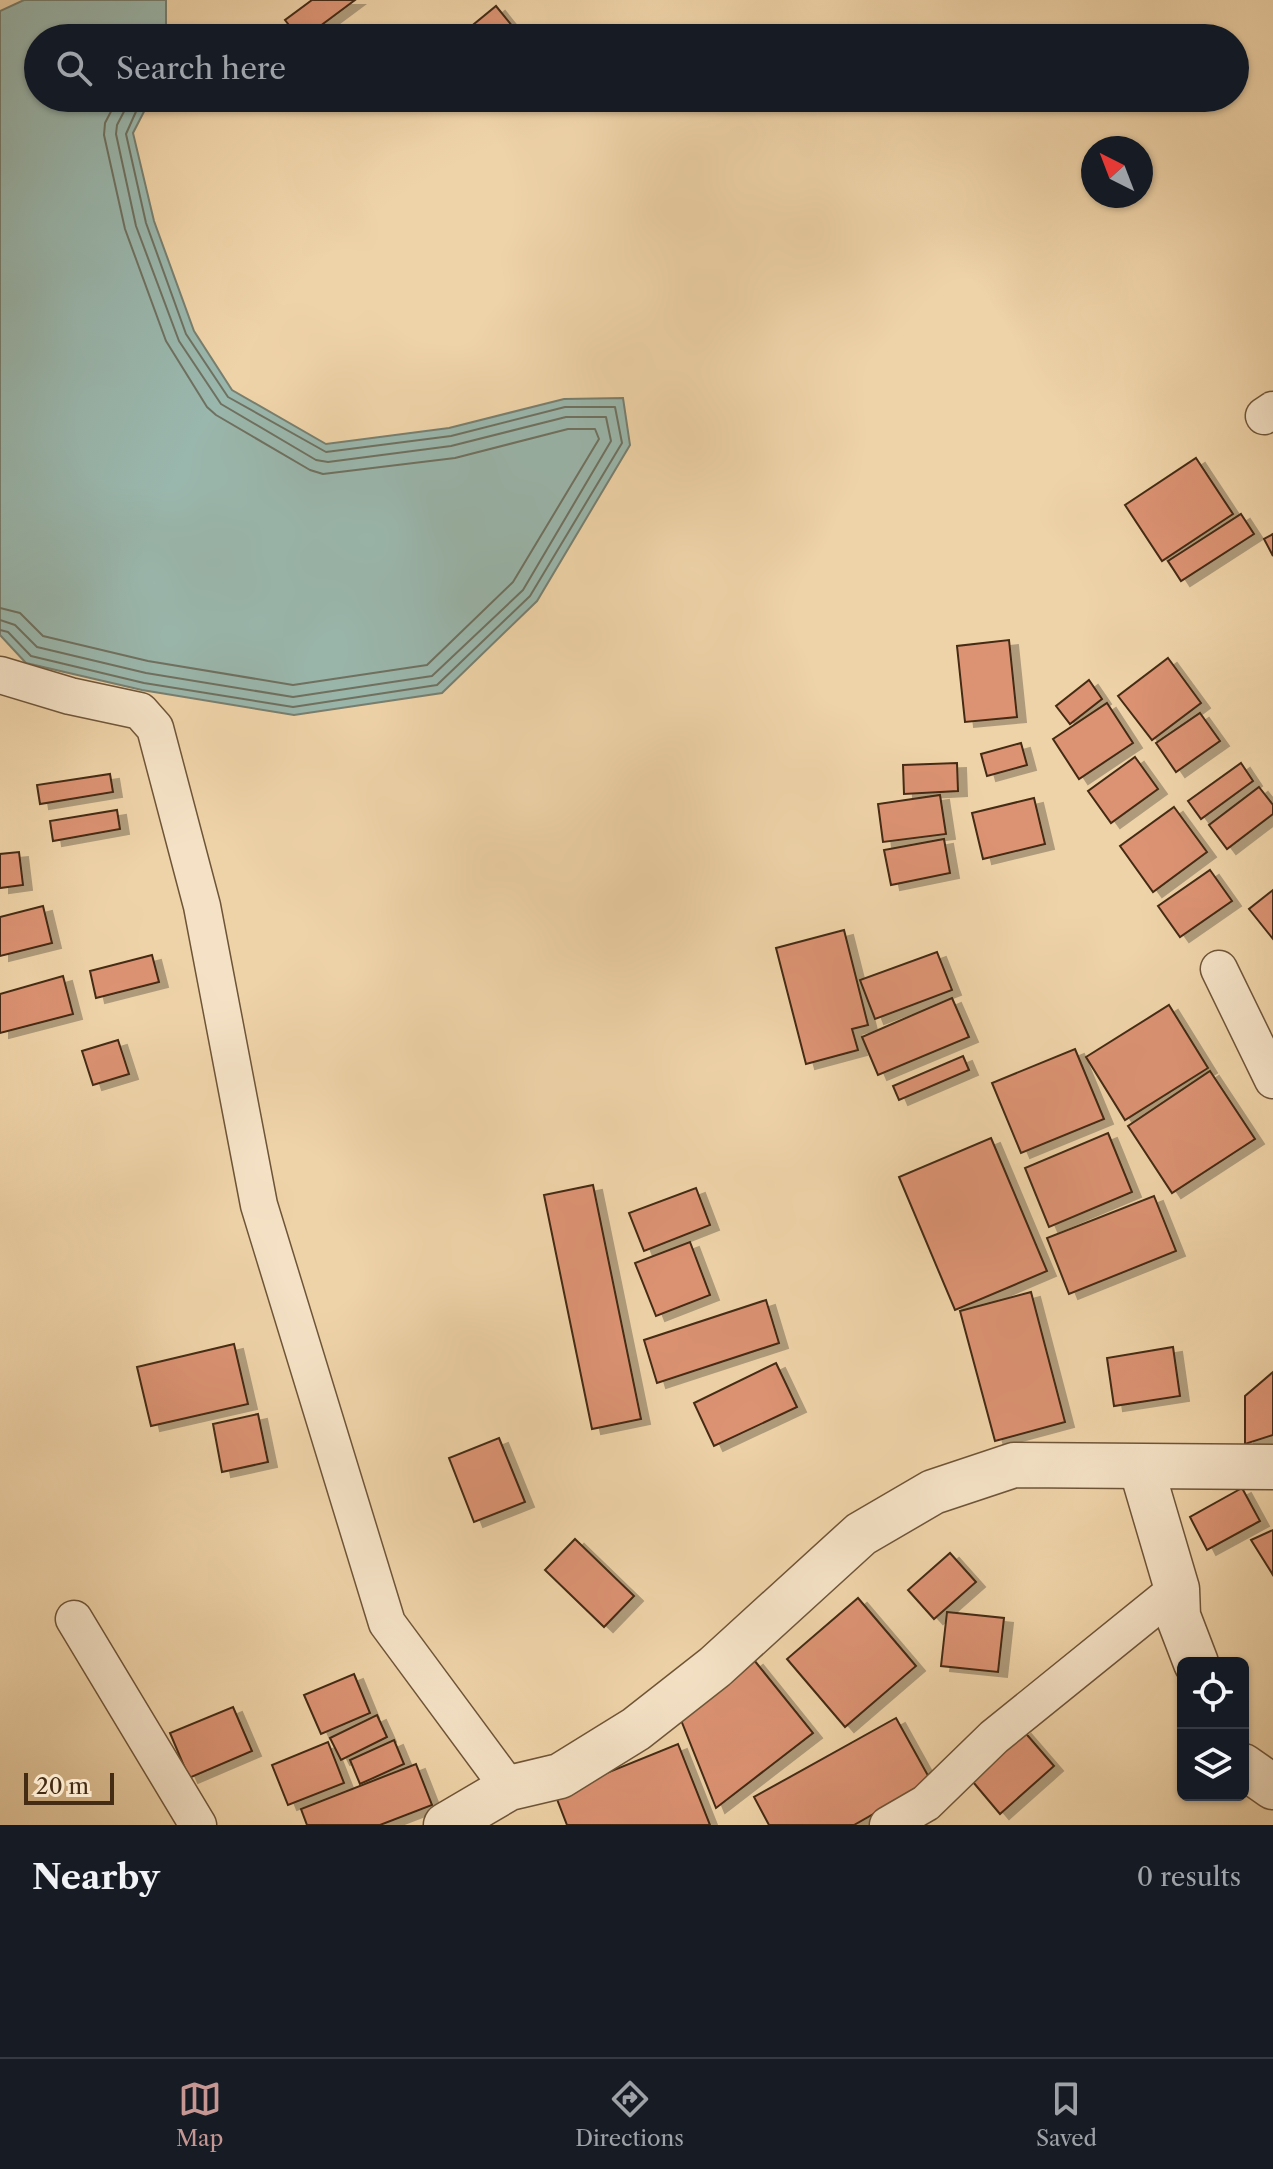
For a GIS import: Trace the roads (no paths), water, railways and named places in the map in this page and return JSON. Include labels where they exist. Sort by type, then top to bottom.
[{"type":"street","points":[[0,675],[70,696],[140,711],[155,728],[202,906],[259,1205],[387,1623],[509,1788]]},
{"type":"street","points":[[1219,969],[1273,1080]]},
{"type":"street","points":[[446,1825],[509,1788],[560,1776],[636,1729],[715,1667],[861,1534],[933,1492],[1014,1465],[1273,1467]]},
{"type":"street","points":[[1141,1467],[1177,1589],[1178,1616],[1194,1657]]},
{"type":"street","points":[[888,1825],[926,1803],[994,1737],[1177,1589]]},
{"type":"street","points":[[74,1619],[198,1825]]},
{"type":"street","points":[[1249,1770],[1273,1787]]},
{"type":"water","points":[[24,0],[166,0],[166,24],[24,24],[24,112],[144,112],[133,133],[154,221],[194,331],[232,390],[326,444],[449,428],[564,399],[623,398],[630,445],[537,601],[442,693],[294,715],[142,690],[26,663],[0,635],[0,11]]}]
